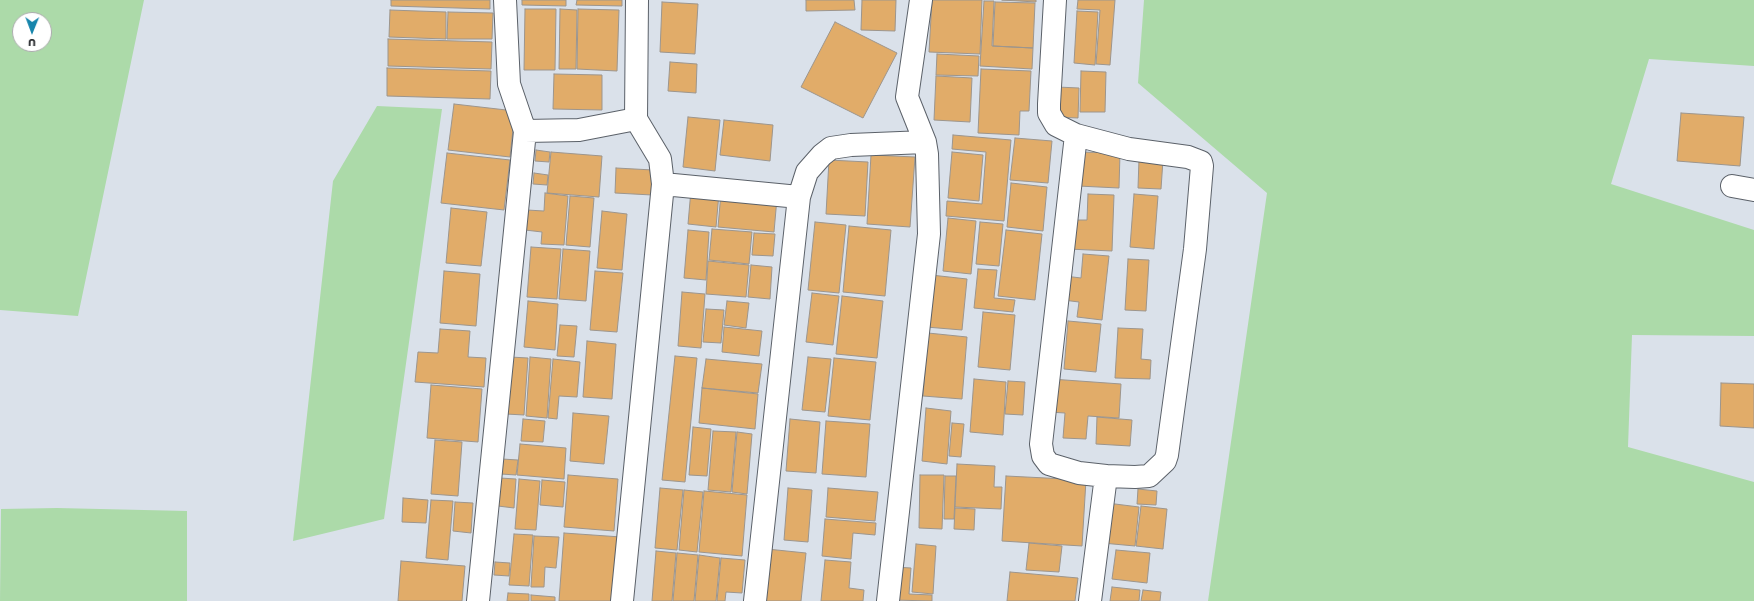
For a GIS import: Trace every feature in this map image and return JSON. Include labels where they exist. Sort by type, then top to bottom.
[{"type":"street","points":[[478,601],[525,132],[509,84],[505,0]]},
{"type":"street","points":[[622,601],[662,184],[660,159],[636,119],[637,0]]},
{"type":"street","points":[[888,601],[929,234],[927,154],[925,142],[907,97],[921,0]]},
{"type":"street","points":[[1055,0],[1049,113],[1056,125],[1076,135],[1130,149],[1188,157],[1201,162],[1202,166],[1195,248],[1167,455],[1165,461],[1149,476],[1135,478],[1078,473],[1049,464],[1043,456],[1041,444],[1076,135]]},
{"type":"street","points":[[525,132],[579,130],[636,119]]},
{"type":"street","points":[[755,601],[799,197],[807,172],[822,155],[831,148],[851,145],[925,142]]},
{"type":"street","points":[[662,184],[799,197]]},
{"type":"street","points":[[1732,186],[1754,190]]},
{"type":"street","points":[[1090,601],[1106,476]]},
{"type":"green space","points":[[0,0],[144,0],[78,316],[0,310]]},
{"type":"green space","points":[[1144,0],[1754,0],[1754,66],[1649,59],[1611,184],[1754,230],[1754,336],[1632,335],[1628,447],[1754,482],[1754,601],[1208,601],[1267,193],[1138,83]]},
{"type":"green space","points":[[377,106],[442,109],[384,519],[293,541],[333,181]]},
{"type":"green space","points":[[57,508],[187,511],[187,601],[0,601],[1,509]]},
{"type":"building","points":[[391,0],[490,0],[490,9],[391,6]]},
{"type":"building","points":[[522,0],[566,0],[566,6],[522,5]]},
{"type":"building","points":[[577,0],[622,0],[622,6],[576,5]]},
{"type":"building","points":[[806,0],[854,0],[855,10],[806,11]]},
{"type":"building","points":[[862,0],[896,0],[895,31],[861,30]]},
{"type":"building","points":[[932,0],[982,0],[980,54],[929,52]]},
{"type":"building","points":[[1002,0],[1036,0],[1036,2]]},
{"type":"building","points":[[1078,0],[1115,0],[1110,65],[1096,64],[1100,10],[1077,9]]},
{"type":"building","points":[[984,1],[994,1],[992,46],[1033,48],[1032,69],[980,66]]},
{"type":"building","points":[[662,2],[698,4],[695,54],[660,52]]},
{"type":"building","points":[[995,2],[1035,3],[1033,48],[993,46]]},
{"type":"building","points":[[525,9],[556,9],[555,70],[524,70]]},
{"type":"building","points":[[560,9],[577,10],[576,69],[559,69]]},
{"type":"building","points":[[578,9],[619,10],[617,71],[577,69]]},
{"type":"building","points":[[390,10],[446,12],[446,39],[389,37]]},
{"type":"building","points":[[1077,11],[1098,12],[1095,65],[1074,63]]},
{"type":"building","points":[[448,12],[493,13],[492,39],[447,39]]},
{"type":"building","points":[[835,22],[897,53],[863,118],[801,87]]},
{"type":"building","points":[[388,39],[492,42],[491,69],[388,66]]},
{"type":"building","points":[[937,54],[979,56],[978,76],[936,75]]},
{"type":"building","points":[[670,62],[697,64],[696,93],[668,91]]},
{"type":"building","points":[[387,68],[491,71],[490,99],[387,96]]},
{"type":"building","points":[[981,69],[1031,71],[1029,111],[1020,111],[1019,135],[978,133]]},
{"type":"building","points":[[1081,71],[1106,72],[1105,112],[1080,112]]},
{"type":"building","points":[[554,74],[602,75],[602,110],[553,109]]},
{"type":"building","points":[[936,76],[972,78],[970,122],[934,120]]},
{"type":"building","points":[[1057,87],[1079,88],[1078,118],[1056,117]]},
{"type":"building","points":[[454,104],[515,111],[510,157],[448,150]]},
{"type":"building","points":[[1681,113],[1744,117],[1740,166],[1677,161]]},
{"type":"building","points":[[688,117],[720,120],[715,171],[683,167]]},
{"type":"building","points":[[724,120],[773,125],[770,161],[720,155]]},
{"type":"building","points":[[953,135],[1011,140],[1004,221],[946,216],[947,201],[982,204],[986,152],[952,149]]},
{"type":"building","points":[[1015,138],[1052,141],[1048,183],[1010,180]]},
{"type":"building","points":[[536,150],[550,152],[549,162],[535,161]]},
{"type":"building","points":[[551,152],[602,156],[599,197],[547,193]]},
{"type":"building","points":[[952,152],[983,155],[979,201],[948,198]]},
{"type":"building","points":[[1079,152],[1120,153],[1119,188],[1078,186]]},
{"type":"building","points":[[447,153],[510,160],[504,210],[441,203]]},
{"type":"building","points":[[871,155],[915,157],[910,227],[867,224]]},
{"type":"building","points":[[1139,159],[1163,160],[1161,189],[1138,188]]},
{"type":"building","points":[[829,160],[868,162],[865,216],[826,214]]},
{"type":"building","points":[[616,168],[653,170],[652,195],[615,193]]},
{"type":"building","points":[[534,173],[548,175],[547,185],[533,184]]},
{"type":"building","points":[[1011,183],[1047,187],[1043,231],[1007,227]]},
{"type":"building","points":[[691,190],[719,193],[716,227],[688,224]]},
{"type":"building","points":[[545,193],[568,196],[564,245],[541,244],[542,232],[525,230],[527,210],[544,211]]},
{"type":"building","points":[[721,193],[777,198],[774,232],[718,227]]},
{"type":"building","points":[[1088,194],[1114,195],[1112,251],[1068,249],[1069,220],[1087,220]]},
{"type":"building","points":[[1134,194],[1158,196],[1154,249],[1130,247]]},
{"type":"building","points":[[570,196],[594,198],[590,247],[566,245]]},
{"type":"building","points":[[451,208],[487,212],[481,266],[446,263]]},
{"type":"building","points":[[602,211],[627,214],[622,270],[597,268]]},
{"type":"building","points":[[948,218],[976,221],[971,274],[943,271]]},
{"type":"building","points":[[815,222],[846,225],[839,293],[808,290]]},
{"type":"building","points":[[980,222],[1003,224],[999,266],[976,264]]},
{"type":"building","points":[[849,226],[891,230],[885,296],[843,292]]},
{"type":"building","points":[[712,229],[752,232],[749,264],[709,260]]},
{"type":"building","points":[[688,230],[709,232],[706,280],[684,278]]},
{"type":"building","points":[[1006,230],[1042,234],[1035,300],[998,296]]},
{"type":"building","points":[[754,233],[775,234],[773,256],[752,255]]},
{"type":"building","points":[[531,247],[561,249],[557,299],[527,297]]},
{"type":"building","points":[[563,249],[590,251],[586,301],[559,299]]},
{"type":"building","points":[[1083,254],[1109,256],[1102,320],[1077,317],[1079,302],[1063,300],[1065,276],[1081,278]]},
{"type":"building","points":[[1128,259],[1149,260],[1146,311],[1125,310]]},
{"type":"building","points":[[708,261],[749,265],[746,297],[706,294]]},
{"type":"building","points":[[751,265],[772,267],[770,299],[748,297]]},
{"type":"building","points":[[978,269],[997,270],[994,298],[1015,300],[1013,312],[974,308]]},
{"type":"building","points":[[444,271],[480,274],[476,326],[440,323]]},
{"type":"building","points":[[595,271],[623,273],[617,332],[590,330]]},
{"type":"building","points":[[931,275],[967,279],[962,330],[926,327]]},
{"type":"building","points":[[682,292],[705,294],[701,348],[678,346]]},
{"type":"building","points":[[812,293],[839,296],[833,345],[806,342]]},
{"type":"building","points":[[842,296],[883,301],[877,358],[836,354]]},
{"type":"building","points":[[528,301],[558,304],[555,350],[524,347]]},
{"type":"building","points":[[727,301],[749,303],[746,328],[724,325]]},
{"type":"building","points":[[706,309],[724,310],[721,343],[703,342]]},
{"type":"building","points":[[983,312],[1015,315],[1010,370],[978,367]]},
{"type":"building","points":[[1068,321],[1101,324],[1096,372],[1064,369]]},
{"type":"building","points":[[560,325],[577,326],[574,357],[557,356]]},
{"type":"building","points":[[724,327],[762,331],[759,356],[722,352]]},
{"type":"building","points":[[1118,328],[1143,329],[1141,359],[1151,360],[1150,379],[1115,378]]},
{"type":"building","points":[[440,329],[470,331],[468,357],[486,358],[484,387],[415,382],[418,352],[438,353]]},
{"type":"building","points":[[928,333],[967,337],[962,399],[923,396]]},
{"type":"building","points":[[587,341],[616,344],[612,399],[583,397]]},
{"type":"building","points":[[675,356],[697,358],[685,482],[662,480]]},
{"type":"building","points":[[510,357],[528,358],[524,415],[506,414]]},
{"type":"building","points":[[530,357],[551,359],[547,418],[526,416]]},
{"type":"building","points":[[808,357],[831,359],[825,412],[802,410]]},
{"type":"building","points":[[834,358],[876,362],[870,420],[828,416]]},
{"type":"building","points":[[553,359],[580,362],[577,397],[559,396],[557,419],[548,418]]},
{"type":"building","points":[[706,359],[762,364],[758,393],[702,388]]},
{"type":"building","points":[[974,379],[1006,382],[1003,435],[970,432]]},
{"type":"building","points":[[1051,379],[1121,384],[1119,418],[1088,416],[1086,439],[1063,438],[1065,413],[1049,412]]},
{"type":"building","points":[[1008,381],[1025,382],[1023,415],[1005,414]]},
{"type":"building","points":[[1721,383],[1754,384],[1754,428],[1720,426]]},
{"type":"building","points":[[431,385],[482,389],[478,442],[427,438]]},
{"type":"building","points":[[702,388],[758,394],[755,429],[699,423]]},
{"type":"building","points":[[926,408],[951,411],[947,464],[922,461]]},
{"type":"building","points":[[573,413],[609,416],[604,464],[570,461]]},
{"type":"building","points":[[1097,417],[1132,420],[1130,446],[1096,444]]},
{"type":"building","points":[[523,419],[545,421],[543,442],[521,441]]},
{"type":"building","points":[[790,419],[820,422],[816,473],[786,471]]},
{"type":"building","points":[[826,421],[870,424],[866,477],[822,474]]},
{"type":"building","points":[[952,423],[964,424],[961,457],[949,456]]},
{"type":"building","points":[[693,427],[711,429],[707,476],[689,475]]},
{"type":"building","points":[[713,431],[736,432],[731,492],[708,490]]},
{"type":"building","points":[[737,432],[752,434],[747,494],[732,492]]},
{"type":"building","points":[[435,440],[462,442],[458,496],[431,494]]},
{"type":"building","points":[[520,444],[566,448],[564,479],[517,475]]},
{"type":"building","points":[[502,459],[518,460],[516,475],[501,474]]},
{"type":"building","points":[[957,464],[995,466],[994,487],[1002,487],[1001,509],[955,507]]},
{"type":"building","points":[[568,475],[618,479],[614,531],[564,527]]},
{"type":"building","points":[[920,475],[944,475],[942,529],[919,528]]},
{"type":"building","points":[[945,476],[956,476],[954,519],[944,519]]},
{"type":"building","points":[[1006,476],[1086,480],[1082,546],[1002,541]]},
{"type":"building","points":[[500,478],[516,479],[514,508],[498,506]]},
{"type":"building","points":[[519,479],[540,481],[536,530],[515,529]]},
{"type":"building","points":[[542,480],[565,482],[563,507],[540,505]]},
{"type":"building","points":[[660,488],[683,490],[677,550],[655,548]]},
{"type":"building","points":[[788,488],[812,490],[808,542],[784,540]]},
{"type":"building","points":[[828,488],[878,492],[875,521],[826,517]]},
{"type":"building","points":[[1138,489],[1157,491],[1156,505],[1137,504]]},
{"type":"building","points":[[684,490],[703,492],[697,552],[679,550]]},
{"type":"building","points":[[704,491],[747,495],[742,556],[699,552]]},
{"type":"building","points":[[403,498],[428,500],[426,523],[402,522]]},
{"type":"building","points":[[431,500],[453,501],[448,560],[426,558]]},
{"type":"building","points":[[455,502],[473,503],[471,533],[453,531]]},
{"type":"building","points":[[1107,503],[1139,507],[1135,546],[1102,543]]},
{"type":"building","points":[[1141,506],[1167,509],[1163,549],[1136,546]]},
{"type":"building","points":[[955,508],[975,509],[974,530],[954,529]]},
{"type":"building","points":[[825,519],[876,523],[875,535],[853,533],[851,559],[822,556]]},
{"type":"building","points":[[564,533],[621,537],[616,601],[559,601]]},
{"type":"building","points":[[514,534],[533,535],[529,586],[509,585]]},
{"type":"building","points":[[534,536],[559,537],[556,568],[545,567],[544,587],[531,587]]},
{"type":"building","points":[[1029,543],[1062,546],[1059,572],[1026,570]]},
{"type":"building","points":[[916,544],[936,546],[933,594],[912,592]]},
{"type":"building","points":[[767,549],[806,553],[801,601],[761,601]]},
{"type":"building","points":[[1116,550],[1150,553],[1147,583],[1112,579]]},
{"type":"building","points":[[656,551],[676,553],[672,601],[652,601]]},
{"type":"building","points":[[677,553],[698,555],[694,601],[673,601]]},
{"type":"building","points":[[699,555],[720,558],[716,601],[695,601]]},
{"type":"building","points":[[721,558],[745,560],[742,593],[726,592],[725,601],[717,601]]},
{"type":"building","points":[[825,560],[851,562],[849,588],[864,590],[863,601],[821,601]]},
{"type":"building","points":[[401,561],[465,566],[462,601],[398,601]]},
{"type":"building","points":[[495,562],[510,563],[509,576],[494,575]]},
{"type":"building","points":[[895,567],[911,568],[909,594],[932,595],[932,601],[893,600]]},
{"type":"building","points":[[1010,572],[1078,578],[1075,601],[1007,601]]},
{"type":"building","points":[[1112,587],[1140,590],[1139,601],[1110,601]]},
{"type":"building","points":[[1143,590],[1161,592],[1160,601],[1141,601]]},
{"type":"building","points":[[508,593],[529,594],[529,601],[507,601]]},
{"type":"building","points":[[531,595],[555,597],[555,601],[531,601]]}]
